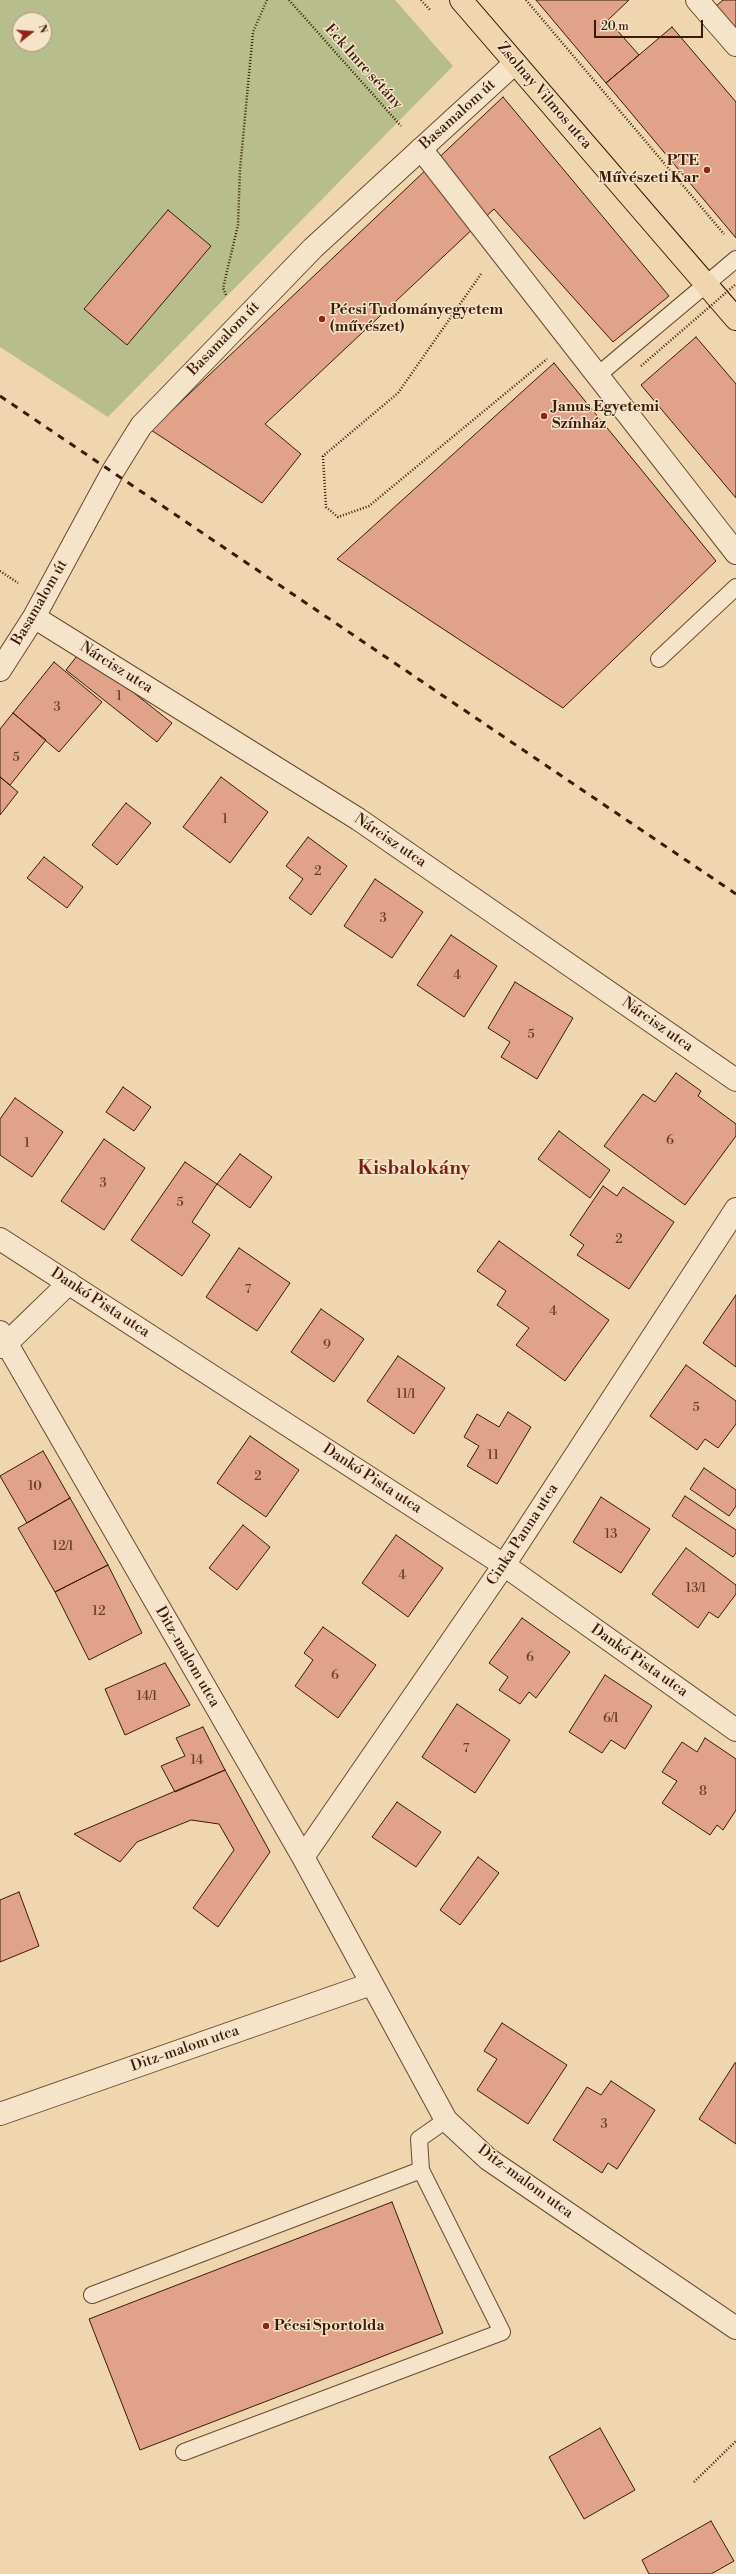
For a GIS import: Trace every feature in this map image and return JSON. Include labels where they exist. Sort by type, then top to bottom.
[{"type":"main road","name":"Zsolnay Vilmos utca","points":[[461,0],[736,319]]},
{"type":"street","points":[[697,0],[736,45]]},
{"type":"street","name":"Basamalom út","points":[[0,670],[34,617],[113,471],[141,426],[312,248],[515,63]]},
{"type":"street","points":[[421,149],[736,553]]},
{"type":"street","name":"Nárcisz utca","points":[[34,617],[358,819],[736,1080]]},
{"type":"street","name":"Cinka Panna utca","points":[[303,1857],[504,1565],[736,1209]]},
{"type":"street","name":"Dankó Pista utca","points":[[0,1239],[504,1565],[736,1730]]},
{"type":"street","points":[[2,1341],[69,1283]]},
{"type":"street","name":"Ditz-malom utca","points":[[2,1341],[303,1857],[446,2120],[488,2159],[736,2328]]},
{"type":"street","name":"Ditz-malom utca","points":[[0,2114],[371,1984]]},
{"type":"lane","points":[[598,376],[736,260]]},
{"type":"lane","points":[[659,659],[736,587]]},
{"type":"lane","points":[[184,2452],[502,2332],[421,2170],[419,2139],[446,2120]]},
{"type":"lane","points":[[92,2295],[421,2170]]},
{"type":"path","points":[[241,322],[223,288],[238,225],[240,170],[253,32],[267,0]]},
{"type":"path","name":"Eck Imre sétány","points":[[288,0],[421,149]]},
{"type":"path","points":[[526,0],[726,236]]},
{"type":"path","points":[[498,249],[398,393],[323,456],[326,507],[338,517],[369,506],[570,340]]},
{"type":"path","points":[[641,366],[736,284]]},
{"type":"path","points":[[694,2482],[736,2441]]},
{"type":"green space","points":[[0,0],[395,0],[453,66],[108,417],[0,347]]},
{"type":"building","points":[[536,0],[629,0],[608,20],[639,55],[606,83]]},
{"type":"building","points":[[723,0],[736,0],[736,30],[716,6]]},
{"type":"building","name":"PTE Művészeti Kar","points":[[672,27],[736,102],[736,238],[606,83]]},
{"type":"building","name":"Pécsi Tudományegyetem (művészet)","points":[[503,97],[669,296],[613,342],[494,209],[265,424],[301,454],[262,503],[151,430]]},
{"type":"building","points":[[168,210],[211,246],[127,345],[84,309]]},
{"type":"building","points":[[696,337],[736,384],[736,498],[641,385]]},
{"type":"building","points":[[554,363],[716,561],[563,708],[337,559]]},
{"type":"building","points":[[81,651],[172,723],[157,742],[66,670]]},
{"type":"building","points":[[54,662],[102,702],[59,752],[13,713]]},
{"type":"building","points":[[13,713],[46,740],[10,785],[0,777],[0,729]]},
{"type":"building","points":[[0,777],[18,792],[0,815]]},
{"type":"building","points":[[221,777],[268,812],[230,863],[183,827]]},
{"type":"building","points":[[126,803],[151,823],[117,865],[92,845]]},
{"type":"building","points":[[308,837],[347,866],[311,915],[289,898],[303,879],[286,866]]},
{"type":"building","points":[[44,857],[83,887],[67,908],[27,878]]},
{"type":"building","points":[[375,879],[423,912],[392,958],[344,926]]},
{"type":"building","points":[[451,935],[497,966],[464,1017],[417,985]]},
{"type":"building","points":[[515,982],[573,1018],[537,1079],[501,1057],[510,1042],[488,1028]]},
{"type":"building","points":[[676,1073],[701,1091],[698,1096],[736,1124],[736,1136],[685,1205],[604,1146],[643,1094],[655,1102]]},
{"type":"building","points":[[123,1087],[151,1107],[134,1131],[106,1112]]},
{"type":"building","points":[[15,1098],[63,1132],[32,1177],[0,1155],[0,1119]]},
{"type":"building","points":[[559,1131],[610,1170],[590,1198],[538,1159]]},
{"type":"building","points":[[104,1139],[145,1168],[104,1230],[61,1201]]},
{"type":"building","points":[[240,1154],[272,1177],[250,1208],[217,1184]]},
{"type":"building","points":[[185,1162],[217,1184],[192,1222],[210,1235],[182,1276],[131,1240]]},
{"type":"building","points":[[603,1186],[617,1196],[623,1187],[674,1222],[629,1289],[577,1255],[584,1245],[570,1235]]},
{"type":"building","points":[[499,1241],[609,1320],[565,1381],[516,1345],[529,1328],[497,1305],[506,1291],[477,1271]]},
{"type":"building","points":[[239,1248],[290,1283],[257,1331],[206,1297]]},
{"type":"building","points":[[736,1295],[736,1367],[703,1343]]},
{"type":"building","points":[[321,1309],[364,1339],[334,1382],[291,1352]]},
{"type":"building","points":[[398,1356],[445,1388],[414,1434],[367,1401]]},
{"type":"building","points":[[686,1365],[736,1401],[736,1424],[718,1448],[705,1439],[697,1450],[650,1416]]},
{"type":"building","points":[[508,1412],[531,1427],[497,1484],[467,1466],[479,1446],[464,1437],[477,1414],[499,1427]]},
{"type":"building","points":[[250,1436],[299,1470],[266,1517],[217,1483]]},
{"type":"building","points":[[43,1451],[70,1498],[27,1523],[0,1476]]},
{"type":"building","points":[[704,1468],[736,1490],[736,1506],[729,1516],[690,1489]]},
{"type":"building","points":[[685,1496],[736,1530],[736,1553],[733,1557],[672,1516]]},
{"type":"building","points":[[601,1497],[650,1529],[621,1573],[573,1542]]},
{"type":"building","points":[[70,1498],[108,1565],[55,1592],[18,1528]]},
{"type":"building","points":[[243,1525],[270,1547],[237,1590],[209,1568]]},
{"type":"building","points":[[396,1535],[443,1568],[408,1617],[362,1583]]},
{"type":"building","points":[[686,1548],[736,1585],[736,1594],[718,1618],[709,1612],[698,1628],[652,1594]]},
{"type":"building","points":[[108,1565],[142,1633],[89,1660],[55,1592]]},
{"type":"building","points":[[522,1618],[570,1652],[536,1698],[529,1692],[520,1704],[499,1690],[508,1677],[489,1663]]},
{"type":"building","points":[[323,1627],[376,1665],[338,1718],[295,1686],[313,1660],[304,1653]]},
{"type":"building","points":[[165,1663],[190,1705],[125,1735],[105,1689]]},
{"type":"building","points":[[605,1675],[652,1706],[625,1749],[611,1740],[602,1753],[569,1732]]},
{"type":"building","points":[[457,1704],[510,1740],[475,1793],[422,1757]]},
{"type":"building","points":[[203,1727],[225,1770],[175,1792],[161,1766],[185,1756],[176,1738]]},
{"type":"building","points":[[705,1738],[736,1759],[736,1810],[723,1830],[717,1825],[710,1835],[662,1803],[677,1781],[662,1772],[682,1742],[697,1752]]},
{"type":"building","points":[[225,1770],[270,1852],[218,1927],[193,1908],[234,1850],[219,1824],[191,1820],[137,1842],[120,1862],[74,1834]]},
{"type":"building","points":[[397,1802],[441,1832],[416,1867],[372,1837]]},
{"type":"building","points":[[478,1857],[499,1873],[460,1925],[440,1910]]},
{"type":"building","points":[[19,1892],[39,1946],[0,1962],[0,1900]]},
{"type":"building","points":[[502,2023],[567,2065],[528,2124],[477,2090],[497,2059],[484,2051]]},
{"type":"building","points":[[736,2063],[736,2144],[699,2119]]},
{"type":"building","points":[[611,2081],[655,2110],[617,2169],[608,2163],[602,2173],[553,2140],[587,2087],[601,2095]]},
{"type":"building","name":"Pécsi Sportolda","points":[[392,2202],[443,2333],[140,2450],[89,2319]]},
{"type":"building","points":[[600,2428],[635,2490],[584,2519],[549,2457]]},
{"type":"building","points":[[711,2521],[734,2561],[711,2574],[649,2574],[642,2560]]},
{"type":"railway","points":[[0,396],[736,894]]},
{"type":"place","name":"PTE Művészeti Kar","points":[[707,170]]},
{"type":"place","name":"Pécsi Tudományegyetem (művészet)","points":[[322,319]]},
{"type":"place","name":"Janus Egyetemi Színház","points":[[544,416]]},
{"type":"place","name":"Pécsi Sportolda","points":[[266,2326]]},
{"type":"district","name":"Kisbalokány","points":[[414,1169]]}]
